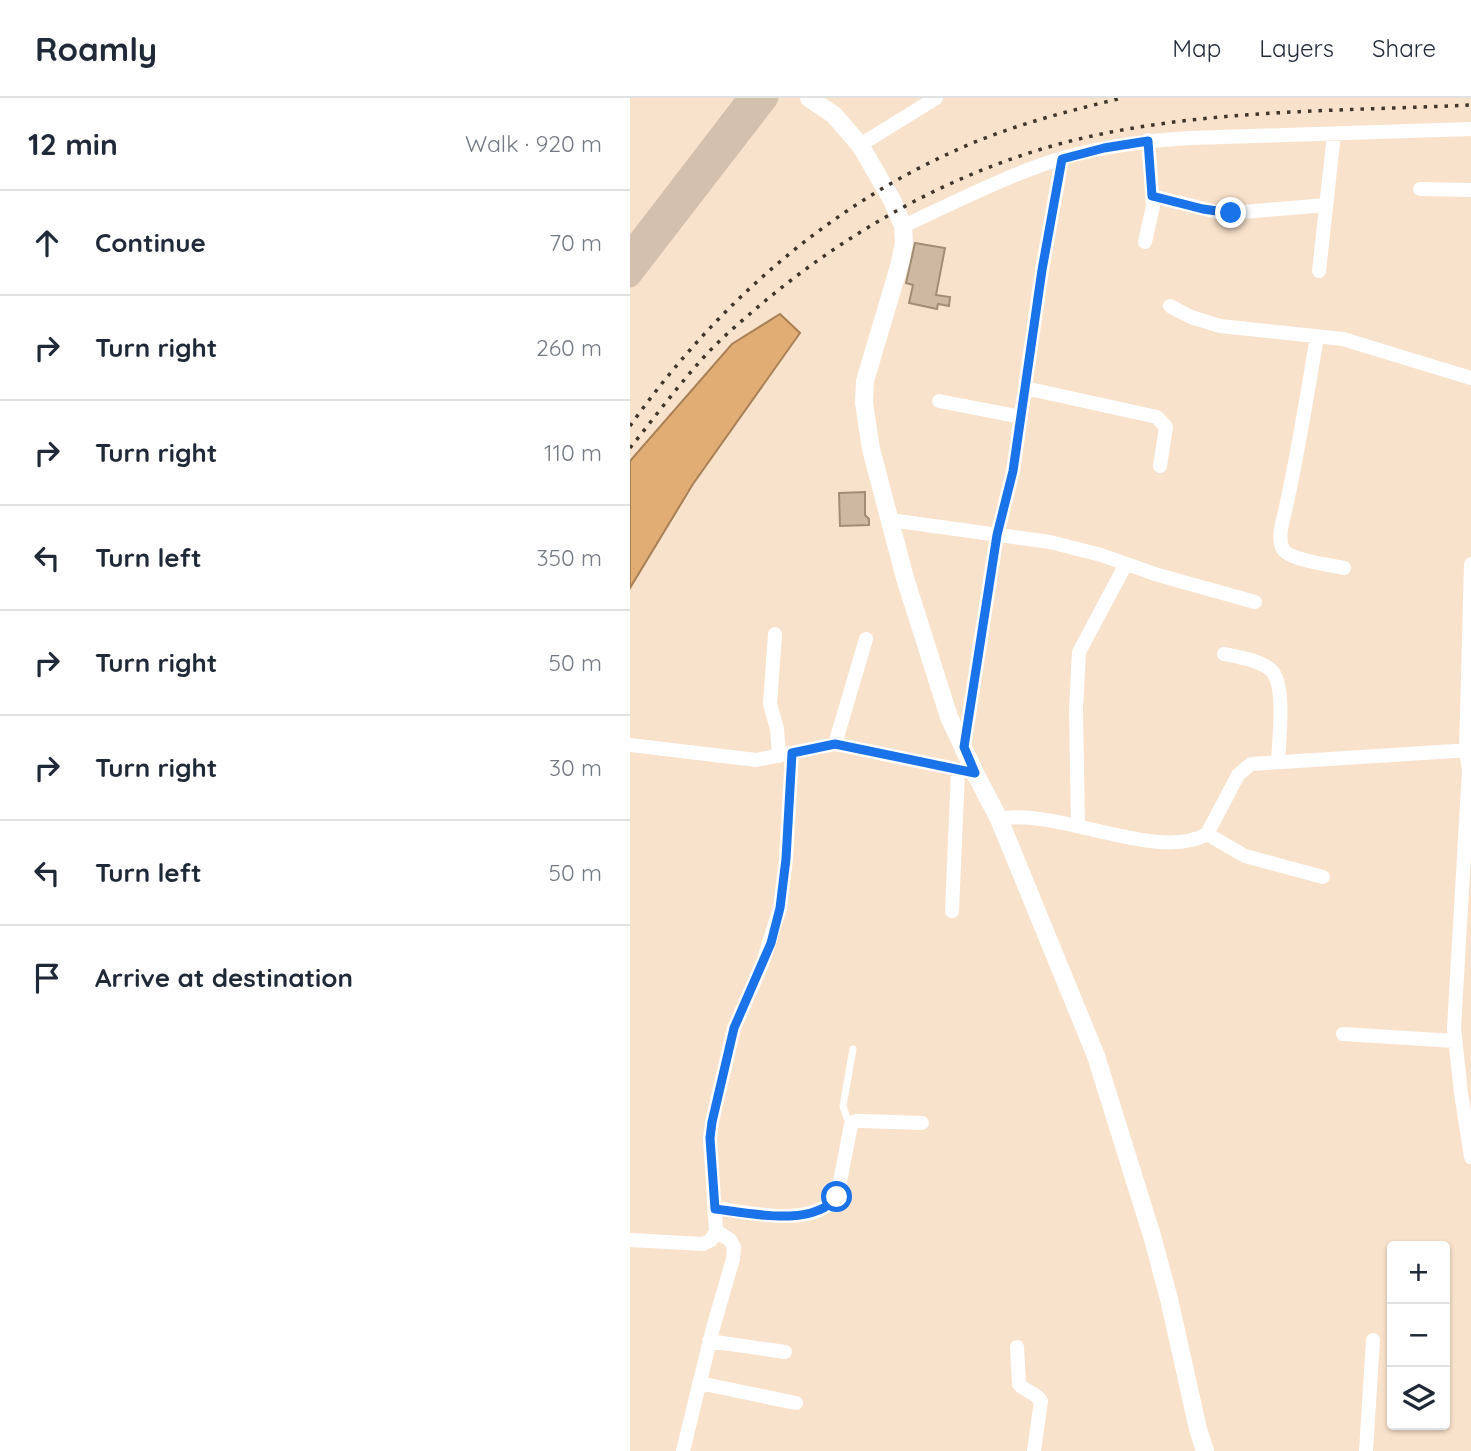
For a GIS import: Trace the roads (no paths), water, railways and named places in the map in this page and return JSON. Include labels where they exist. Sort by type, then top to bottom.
[{"type":"main road","points":[[630,251],[748,98]]},
{"type":"main road","points":[[630,277],[768,98]]},
{"type":"street","points":[[809,98],[834,115],[860,145],[892,200],[903,226],[904,242],[900,263],[870,359],[865,392],[867,430],[905,579],[945,704],[964,747]]},
{"type":"street","points":[[860,145],[936,98]]},
{"type":"street","points":[[903,226],[1004,180],[1062,159],[1104,148],[1148,141],[1471,130]]},
{"type":"street","points":[[1319,271],[1335,134]]},
{"type":"street","points":[[1145,242],[1153,206],[1148,141]]},
{"type":"street","points":[[952,911],[966,772],[964,747],[997,535],[1013,471],[1042,270],[1062,159]]},
{"type":"street","points":[[1420,189],[1471,190]]},
{"type":"street","points":[[1152,196],[1210,211],[1231,213],[1326,205]]},
{"type":"street","points":[[1170,306],[1191,317],[1220,326],[1317,336],[1368,345],[1471,378]]},
{"type":"street","points":[[1317,336],[1294,471],[1280,534],[1281,547],[1293,557],[1344,568]]},
{"type":"street","points":[[1025,388],[1157,417],[1166,427],[1160,466]]},
{"type":"street","points":[[939,401],[1021,417]]},
{"type":"street","points":[[890,520],[1080,549],[1158,575],[1255,602]]},
{"type":"street","points":[[1078,826],[1076,709],[1079,652],[1126,564]]},
{"type":"street","points":[[1471,564],[1467,886],[1454,1028],[1471,1157]]},
{"type":"street","points":[[630,1240],[704,1244],[711,1240],[716,1231],[710,1138],[712,1122],[734,1028],[771,943],[780,908],[786,859],[785,755],[770,704],[775,634]]},
{"type":"street","points":[[835,744],[866,639]]},
{"type":"street","points":[[1224,654],[1269,668],[1275,676],[1279,690],[1279,761]]},
{"type":"street","points":[[630,745],[745,759],[785,755],[835,744],[966,772],[999,819],[1096,1056],[1153,1239],[1205,1451]]},
{"type":"street","points":[[999,819],[1011,816],[1156,842],[1179,843],[1207,834],[1238,775],[1251,764],[1468,751]]},
{"type":"street","points":[[1207,834],[1245,856],[1323,877]]},
{"type":"street","points":[[1343,1034],[1455,1041]]},
{"type":"street","points":[[715,1209],[785,1216],[819,1211],[832,1205],[841,1188],[849,1131],[856,1121],[922,1123]]},
{"type":"street","points":[[683,1451],[709,1340],[727,1285],[734,1247],[730,1240],[716,1231]]},
{"type":"street","points":[[709,1340],[785,1352]]},
{"type":"street","points":[[1366,1451],[1373,1340]]},
{"type":"street","points":[[1017,1347],[1019,1384],[1041,1401],[1034,1451]]},
{"type":"street","points":[[699,1383],[796,1403]]},
{"type":"lane","points":[[853,1049],[843,1106],[847,1118],[856,1121]]},
{"type":"railway","points":[[630,426],[662,383],[733,304],[772,268],[857,204],[903,177],[992,135],[1122,98]]},
{"type":"railway","points":[[630,448],[703,358],[765,301],[839,246],[878,221],[961,179],[1047,147],[1138,127],[1233,116],[1471,105]]}]
